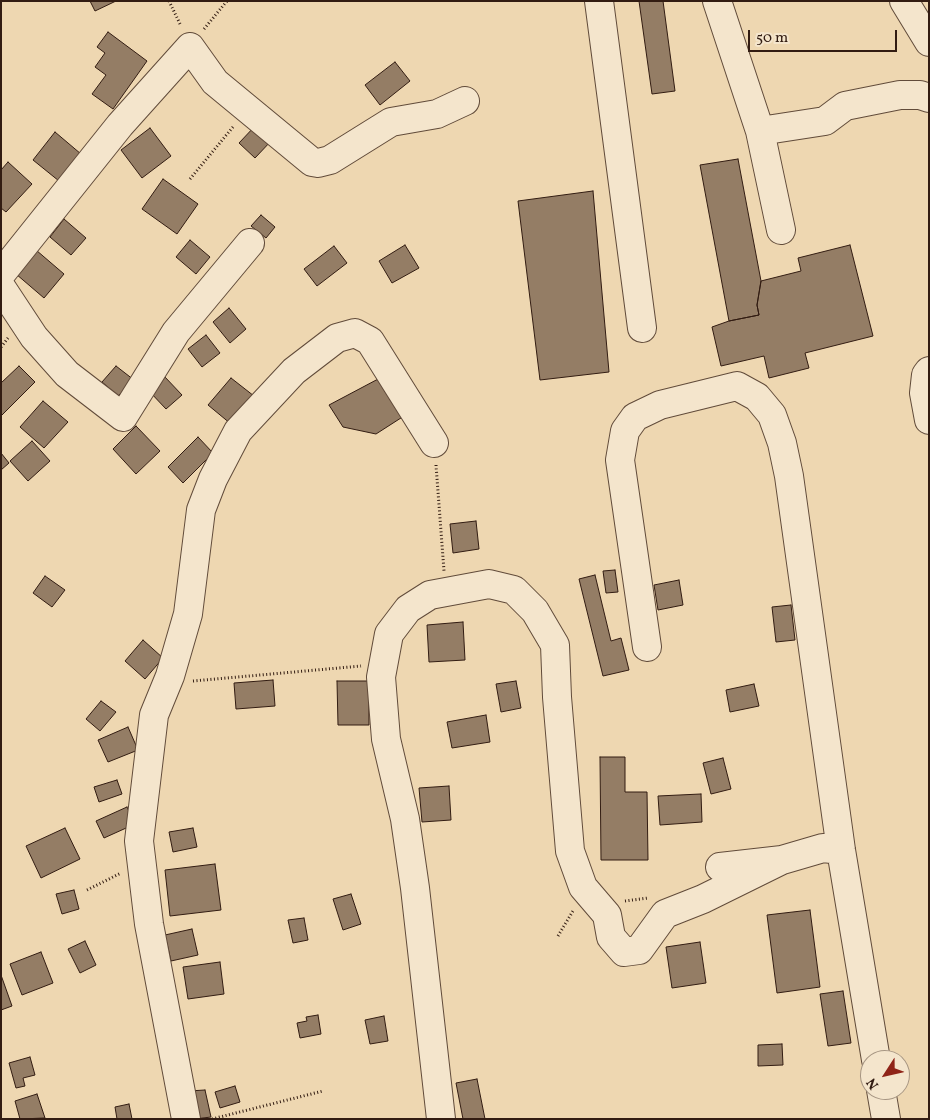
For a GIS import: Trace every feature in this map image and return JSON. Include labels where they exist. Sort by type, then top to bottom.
[{"type":"street","points":[[599,1],[642,328]]},
{"type":"street","points":[[904,1],[929,42]]},
{"type":"street","points":[[717,2],[760,131],[781,230]]},
{"type":"street","points":[[1,274],[120,125],[190,47],[215,82],[312,162],[318,163],[330,160],[391,122],[436,114],[465,101]]},
{"type":"street","points":[[760,131],[825,121],[845,106],[890,97],[920,95],[929,98]]},
{"type":"street","points":[[1,287],[34,337],[67,374],[123,417],[176,332],[250,243]]},
{"type":"street","points":[[186,1119],[149,924],[139,841],[154,715],[167,684],[188,614],[201,510],[213,479],[238,431],[294,371],[337,338],[355,333],[370,341],[434,443]]},
{"type":"street","points":[[929,371],[926,375],[924,393],[929,420]]},
{"type":"street","points":[[647,647],[620,460],[625,431],[635,417],[660,405],[737,386],[757,396],[772,415],[782,443],[789,476],[841,850],[874,1050]]},
{"type":"street","points":[[442,1119],[415,888],[404,819],[386,739],[381,677],[389,634],[408,609],[430,595],[489,584],[514,590],[535,611],[556,645],[557,697],[570,851],[584,887],[607,915],[611,937],[624,952],[639,950],[665,914],[703,899],[782,860]]},
{"type":"street","points":[[720,867],[782,860],[823,848],[841,850]]},
{"type":"street","points":[[883,1100],[886,1119]]},
{"type":"path","points":[[190,47],[227,1]]},
{"type":"path","points":[[190,179],[247,109]]},
{"type":"path","points":[[434,443],[446,591]]},
{"type":"path","points":[[167,684],[384,664]]},
{"type":"path","points":[[87,890],[142,863]]},
{"type":"path","points":[[212,1119],[323,1091]]},
{"type":"building","points":[[90,1],[116,1],[95,11]]},
{"type":"building","points":[[639,1],[663,1],[675,91],[652,94]]},
{"type":"building","points":[[108,32],[147,61],[113,109],[92,94],[106,75],[95,67],[105,53],[97,47]]},
{"type":"building","points":[[395,62],[410,81],[380,105],[365,85]]},
{"type":"building","points":[[256,125],[272,140],[255,158],[239,143]]},
{"type":"building","points":[[150,128],[171,156],[142,178],[121,150]]},
{"type":"building","points":[[55,132],[81,154],[59,181],[33,160]]},
{"type":"building","points":[[738,159],[761,281],[757,305],[759,315],[729,321],[700,165]]},
{"type":"building","points":[[8,162],[32,184],[6,212],[1,208],[1,170]]},
{"type":"building","points":[[163,179],[198,204],[177,234],[142,209]]},
{"type":"building","points":[[593,191],[609,372],[540,380],[518,201]]},
{"type":"building","points":[[261,215],[275,227],[266,238],[251,226]]},
{"type":"building","points":[[64,219],[86,238],[71,255],[50,237]]},
{"type":"building","points":[[190,240],[210,257],[196,274],[176,257]]},
{"type":"building","points":[[405,245],[419,268],[392,283],[379,261]]},
{"type":"building","points":[[850,245],[873,336],[805,353],[809,368],[769,378],[764,356],[721,366],[712,327],[729,321],[759,315],[757,305],[761,281],[801,271],[798,258]]},
{"type":"building","points":[[334,246],[347,263],[317,286],[304,269]]},
{"type":"building","points":[[36,250],[64,274],[44,298],[16,274]]},
{"type":"building","points":[[229,308],[246,329],[230,343],[213,322]]},
{"type":"building","points":[[206,335],[220,353],[202,367],[188,349]]},
{"type":"building","points":[[19,366],[35,382],[1,416],[1,383]]},
{"type":"building","points":[[116,366],[134,380],[118,396],[102,382]]},
{"type":"building","points":[[164,376],[182,395],[166,409],[149,391]]},
{"type":"building","points":[[231,378],[254,396],[231,424],[208,405]]},
{"type":"building","points":[[380,378],[404,416],[376,434],[343,427],[329,405]]},
{"type":"building","points":[[43,401],[68,422],[44,448],[20,427]]},
{"type":"building","points":[[136,426],[160,451],[136,474],[113,449]]},
{"type":"building","points":[[198,437],[213,453],[183,483],[168,467]]},
{"type":"building","points":[[32,441],[50,461],[28,481],[10,461]]},
{"type":"building","points":[[1,453],[9,463],[1,470]]},
{"type":"building","points":[[476,521],[479,549],[453,553],[450,524]]},
{"type":"building","points":[[615,570],[618,592],[606,593],[603,571]]},
{"type":"building","points":[[595,575],[611,641],[621,638],[629,670],[603,676],[579,579]]},
{"type":"building","points":[[45,576],[65,590],[52,607],[33,593]]},
{"type":"building","points":[[679,580],[683,605],[658,610],[654,585]]},
{"type":"building","points":[[791,605],[795,640],[776,642],[772,607]]},
{"type":"building","points":[[463,622],[465,660],[429,662],[427,625]]},
{"type":"building","points":[[143,640],[163,658],[145,679],[125,661]]},
{"type":"building","points":[[273,680],[275,706],[236,709],[234,683]]},
{"type":"building","points":[[337,681],[369,681],[369,725],[338,725]]},
{"type":"building","points":[[516,681],[521,708],[501,712],[496,684]]},
{"type":"building","points":[[754,684],[759,706],[730,712],[726,690]]},
{"type":"building","points":[[101,701],[116,712],[100,731],[86,719]]},
{"type":"building","points":[[486,715],[490,742],[452,748],[447,722]]},
{"type":"building","points":[[128,727],[138,750],[108,762],[98,740]]},
{"type":"building","points":[[600,757],[625,757],[625,792],[647,792],[648,860],[601,860]]},
{"type":"building","points":[[723,758],[731,789],[711,794],[703,763]]},
{"type":"building","points":[[117,780],[122,794],[99,802],[94,787]]},
{"type":"building","points":[[449,786],[451,820],[422,822],[419,788]]},
{"type":"building","points":[[701,794],[702,822],[660,825],[658,796]]},
{"type":"building","points":[[127,807],[135,824],[104,838],[96,821]]},
{"type":"building","points":[[65,828],[80,859],[41,878],[26,846]]},
{"type":"building","points":[[193,828],[197,847],[173,852],[169,832]]},
{"type":"building","points":[[215,864],[221,910],[170,916],[165,870]]},
{"type":"building","points":[[74,890],[79,909],[62,914],[56,894]]},
{"type":"building","points":[[351,894],[361,924],[343,930],[333,899]]},
{"type":"building","points":[[810,910],[820,987],[777,993],[767,915]]},
{"type":"building","points":[[304,918],[308,940],[293,943],[288,920]]},
{"type":"building","points":[[192,929],[198,955],[171,961],[165,935]]},
{"type":"building","points":[[85,941],[96,965],[80,973],[68,949]]},
{"type":"building","points":[[700,942],[706,983],[672,988],[666,947]]},
{"type":"building","points":[[41,952],[53,983],[22,995],[10,964]]},
{"type":"building","points":[[220,962],[224,994],[188,999],[183,967]]},
{"type":"building","points":[[1,975],[12,1006],[1,1010]]},
{"type":"building","points":[[843,991],[851,1043],[828,1046],[820,994]]},
{"type":"building","points":[[318,1015],[321,1034],[300,1038],[297,1023],[307,1021],[306,1017]]},
{"type":"building","points":[[384,1016],[388,1041],[370,1044],[365,1020]]},
{"type":"building","points":[[782,1044],[783,1065],[758,1066],[758,1045]]},
{"type":"building","points":[[30,1057],[35,1075],[23,1078],[25,1086],[16,1088],[9,1063]]},
{"type":"building","points":[[477,1079],[485,1119],[463,1119],[456,1083]]},
{"type":"building","points":[[235,1086],[240,1102],[220,1108],[215,1092]]},
{"type":"building","points":[[205,1090],[211,1117],[195,1119],[189,1091]]},
{"type":"building","points":[[37,1094],[45,1118],[20,1119],[15,1101]]},
{"type":"building","points":[[129,1104],[132,1119],[117,1119],[115,1107]]}]
